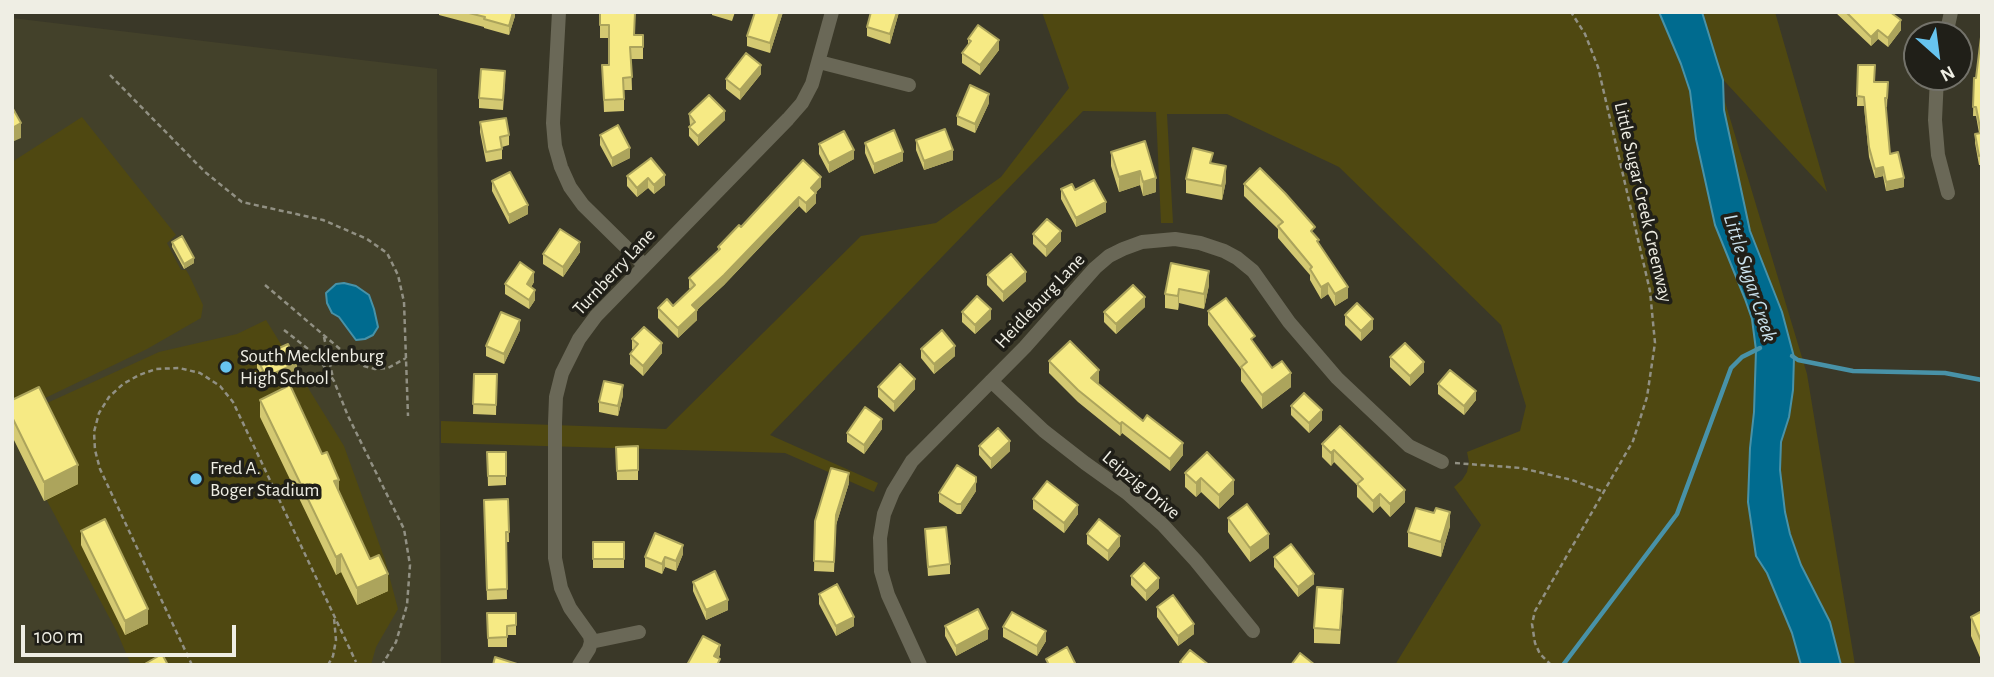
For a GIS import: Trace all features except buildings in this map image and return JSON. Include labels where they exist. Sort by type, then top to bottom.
[{"type":"street","points":[[559,12],[553,123],[555,146],[561,167],[570,187],[583,205],[644,265]]},
{"type":"street","name":"Turnberry Lane","points":[[590,642],[590,636],[570,608],[561,588],[555,558],[555,423],[556,397],[562,373],[579,339],[596,316],[788,119],[808,93],[832,12]]},
{"type":"street","points":[[819,62],[909,85]]},
{"type":"street","points":[[1936,91],[1938,155],[1948,193]]},
{"type":"street","name":"Heidleburg Lane","points":[[919,665],[888,595],[881,571],[880,538],[884,514],[893,492],[912,461],[1025,347],[1095,268],[1123,249],[1153,240],[1175,239],[1224,251],[1245,264],[1266,288],[1289,322],[1337,378],[1409,446],[1442,462]]},
{"type":"street","name":"Leipzig Drive","points":[[991,382],[1044,430],[1126,493],[1163,526],[1196,561],[1253,631]]},
{"type":"street","points":[[579,665],[589,649],[590,642],[639,632]]},
{"type":"path","name":"Little Sugar Creek Greenway","points":[[1550,664],[1540,654],[1533,637],[1535,611],[1625,457],[1638,428],[1652,370],[1655,331],[1648,279],[1598,67],[1589,42],[1571,12]]},
{"type":"path","points":[[110,75],[205,172],[242,202],[323,220],[367,239],[387,253],[398,275],[404,302],[408,416]]},
{"type":"path","points":[[265,285],[364,366],[388,368],[406,358]]},
{"type":"path","points":[[284,330],[317,356],[334,382]]},
{"type":"path","points":[[323,334],[334,382],[348,416],[404,530],[410,565],[407,605],[396,642],[382,665]]},
{"type":"path","points":[[192,665],[100,469],[95,450],[94,432],[99,413],[109,397],[122,384],[156,369],[179,368],[200,373],[220,386],[233,402],[356,662]]},
{"type":"path","points":[[1442,462],[1521,468],[1572,480],[1604,492]]},
{"type":"path","points":[[328,665],[336,640],[334,615]]},
{"type":"shaded area","points":[[1042,12],[1775,12],[1827,192],[1716,72],[1807,374],[1855,665],[1395,665],[1481,525],[1454,487],[1467,472],[1467,452],[1520,431],[1526,406],[1501,325],[1339,167],[1227,114],[1167,114],[1173,223],[1161,223],[1156,112],[1083,111],[770,435],[878,483],[874,492],[785,453],[441,443],[441,421],[666,429],[861,236],[936,223],[1001,177],[1069,88]]},
{"type":"shaded area","name":"South Mecklenburg High School","points":[[12,18],[437,69],[441,665],[12,665]]},
{"type":"shaded area","points":[[82,117],[176,235],[167,243],[181,270],[186,270],[189,275],[203,305],[201,318],[147,349],[12,414],[12,162]]},
{"type":"shaded area","name":"Fred A. Boger Stadium","points":[[266,320],[344,446],[385,560],[398,609],[376,647],[371,665],[131,665],[117,632],[12,435],[12,419],[159,352],[237,334]]},
{"type":"water","name":"Little Sugar Creek","points":[[1659,12],[1702,12],[1723,80],[1724,110],[1750,231],[1782,312],[1794,357],[1789,417],[1781,442],[1780,470],[1785,512],[1801,565],[1830,622],[1841,665],[1801,665],[1792,633],[1767,573],[1756,556],[1748,502],[1756,350],[1752,319],[1715,225],[1696,139],[1690,91]]},
{"type":"water","points":[[336,284],[356,286],[369,295],[378,327],[373,335],[365,339],[356,340],[339,317],[332,313],[327,303],[326,293]]},
{"type":"waterway","name":"Little Sugar Creek","points":[[1563,665],[1677,514],[1731,368],[1742,357],[1760,348]]},
{"type":"waterway","points":[[1792,356],[1798,360],[1853,371],[1945,373],[1982,380]]},
{"type":"place","name":"South Mecklenburg High School","points":[[226,367]]},
{"type":"place","name":"Fred A. Boger Stadium","points":[[196,479]]}]
